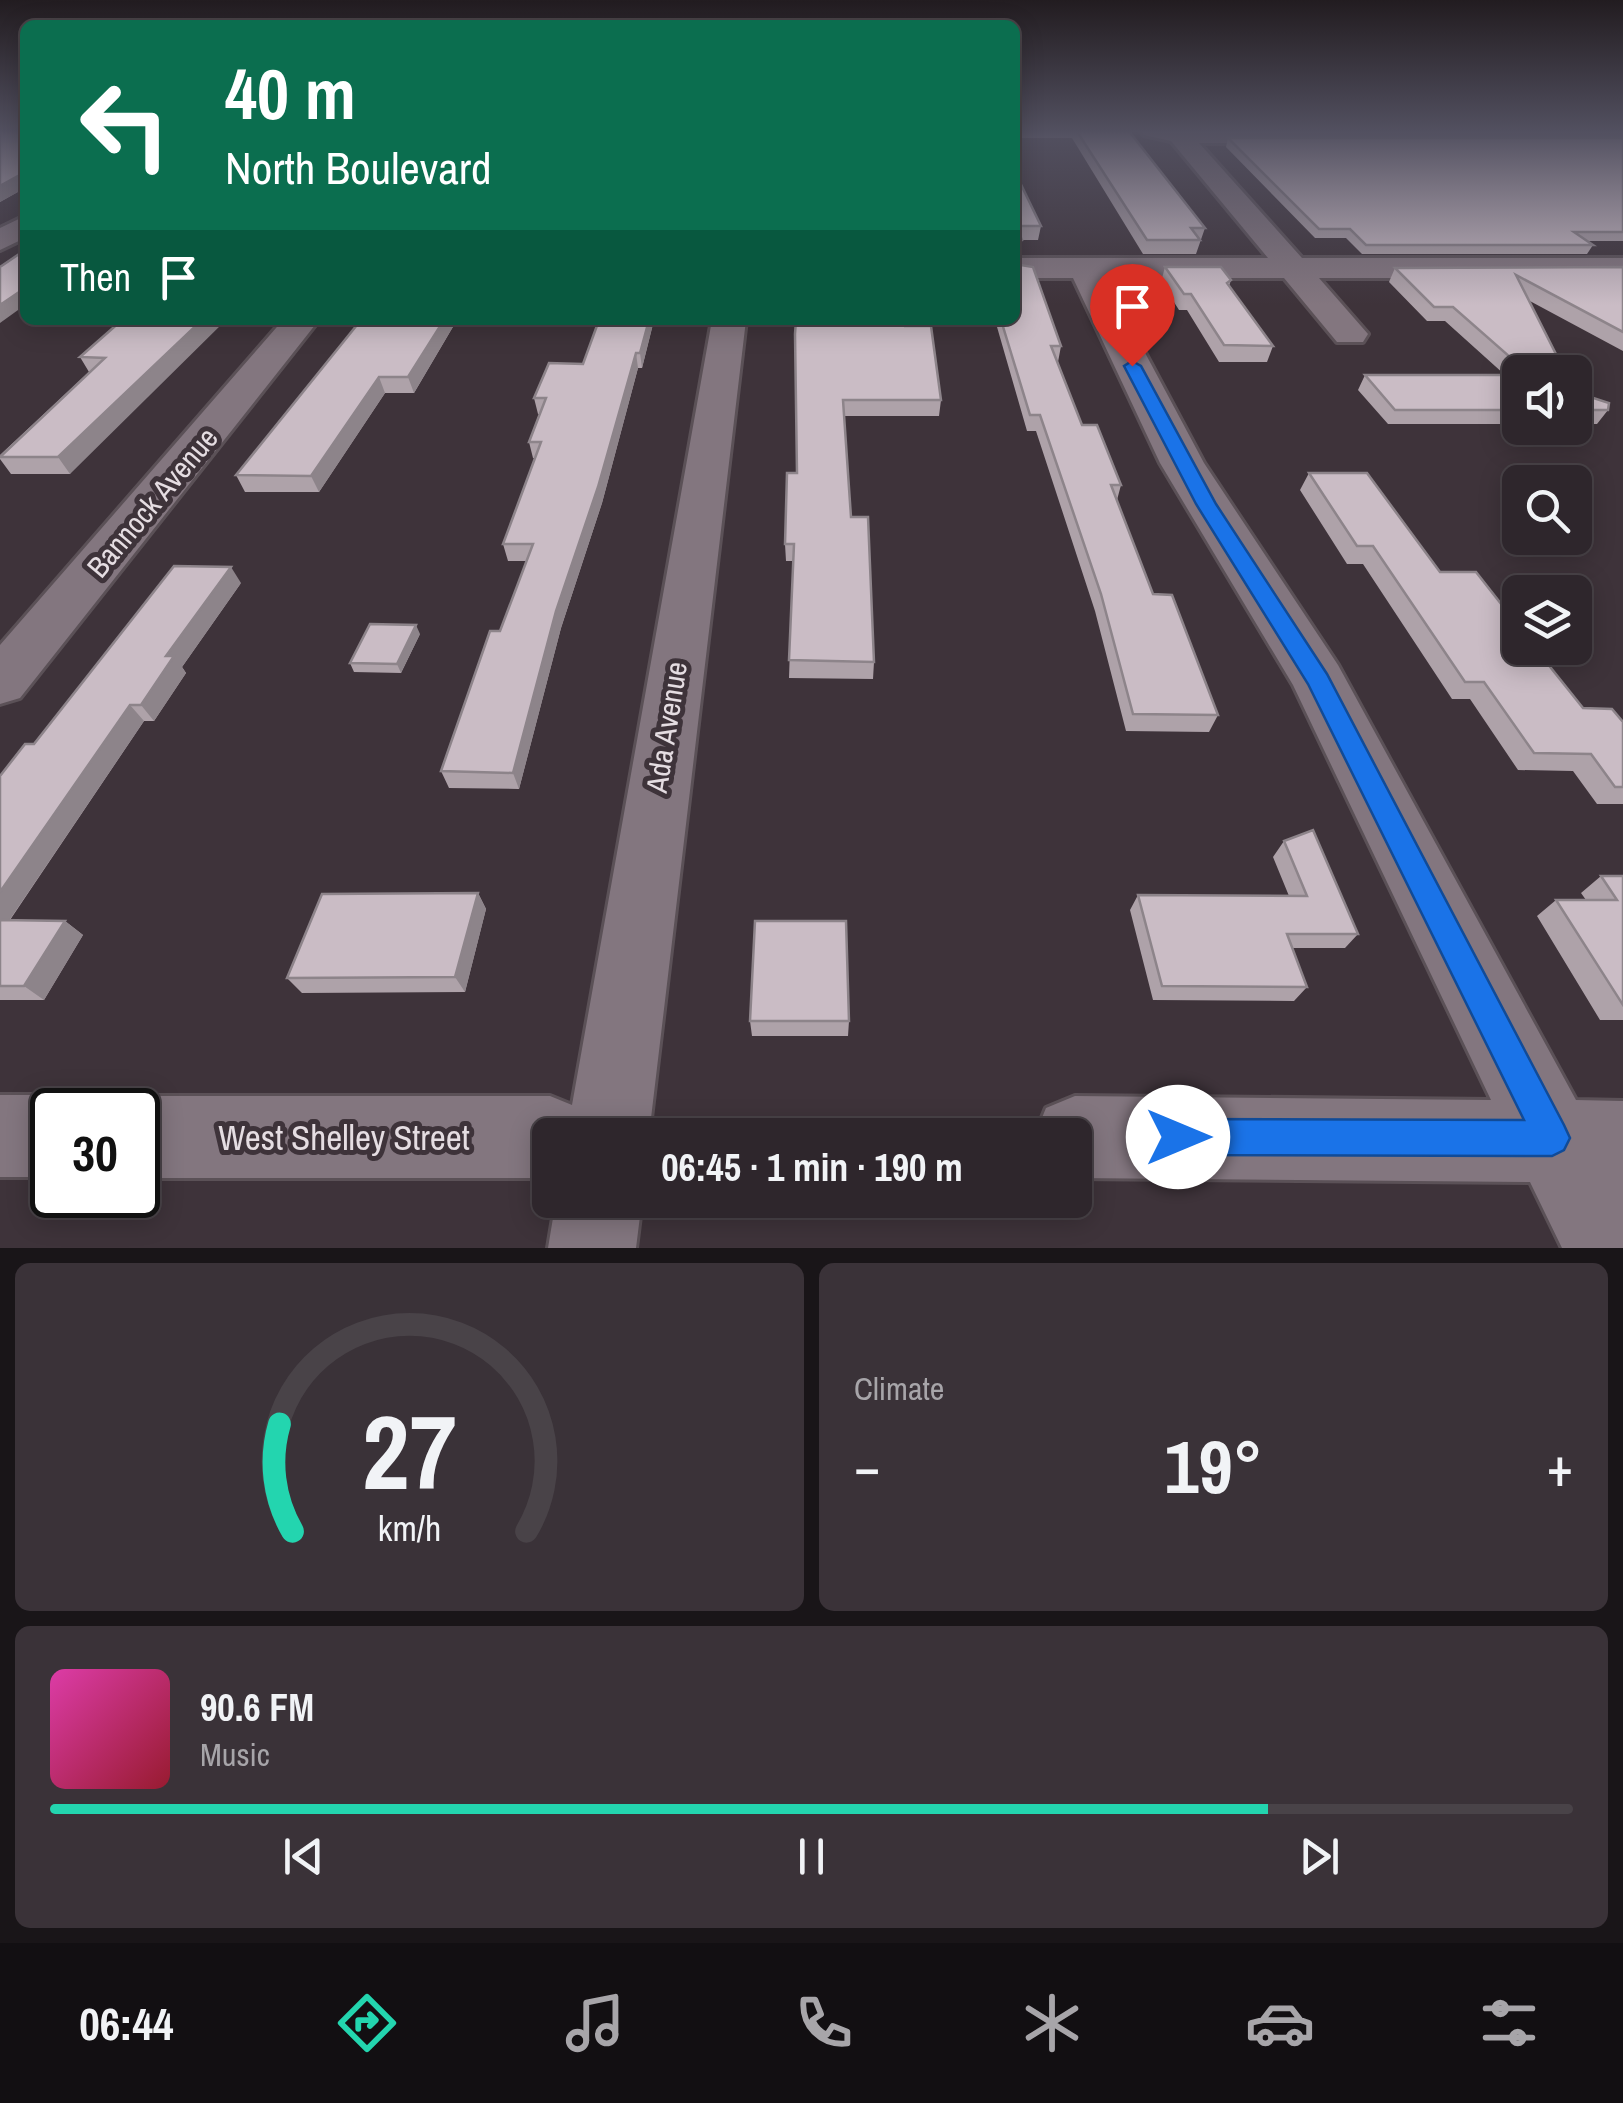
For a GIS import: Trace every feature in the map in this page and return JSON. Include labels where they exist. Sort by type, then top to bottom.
[{"type":"street","points":[[1217,188],[1350,334]]},
{"type":"street","points":[[4,258],[20,233]]},
{"type":"street","points":[[1020,268],[1623,268]]},
{"type":"street","points":[[1084,268],[1182,463],[1318,680],[1587,1140],[1608,1248]]},
{"type":"street","name":"Bannock Avenue","points":[[0,683],[298,325]]},
{"type":"street","name":"Ada Avenue","points":[[611,1118],[728,325]]},
{"type":"street","points":[[0,1136],[30,1136]]},
{"type":"street","name":"West Shelley Street","points":[[160,1136],[532,1136]]},
{"type":"street","points":[[1092,1136],[1587,1140]]},
{"type":"street","points":[[592,1248],[596,1218]]},
{"type":"building","points":[[1020,188],[1023,188],[1041,226],[1020,226]]},
{"type":"building","points":[[1114,188],[1174,188],[1205,228],[1191,228],[1200,240],[1147,240]]},
{"type":"building","points":[[1278,188],[1623,188],[1623,232],[1574,232],[1593,245],[1366,245],[1350,229],[1319,229]]},
{"type":"building","points":[[20,253],[20,291],[0,305],[0,267]]},
{"type":"building","points":[[1020,265],[1033,267],[1061,346],[1051,346],[1082,425],[1097,425],[1121,485],[1111,485],[1153,594],[1172,595],[1218,715],[1133,714],[1101,594],[1040,415],[1030,415],[1003,325],[1020,325]]},
{"type":"building","points":[[1165,267],[1221,267],[1231,280],[1227,283],[1273,346],[1224,345],[1191,294],[1184,294]]},
{"type":"building","points":[[1623,267],[1623,332],[1516,275],[1556,355],[1508,355],[1453,307],[1434,307],[1395,268]]},
{"type":"building","points":[[116,325],[197,325],[58,457],[0,457],[105,358],[80,357]]},
{"type":"building","points":[[357,325],[441,325],[408,377],[379,377],[311,476],[236,475]]},
{"type":"building","points":[[597,325],[648,325],[556,611],[513,773],[441,771],[490,631],[500,631],[533,544],[503,544],[541,442],[529,442],[546,398],[534,398],[549,363],[583,364]]},
{"type":"building","points":[[796,325],[931,326],[941,400],[843,400],[851,517],[868,517],[874,662],[789,660],[794,544],[785,544],[787,473],[797,473]]},
{"type":"building","points":[[1365,375],[1502,375],[1502,410],[1395,410]]},
{"type":"building","points":[[1592,398],[1609,403],[1608,410],[1592,410]]},
{"type":"building","points":[[1309,473],[1367,473],[1440,572],[1476,572],[1502,605],[1502,665],[1549,665],[1583,708],[1612,709],[1623,722],[1623,787],[1615,787],[1591,754],[1534,753],[1484,682],[1465,682],[1373,546],[1357,546]]},
{"type":"building","points":[[174,566],[231,567],[166,656],[174,656],[141,705],[130,705],[0,892],[0,776],[25,744],[34,744]]},
{"type":"building","points":[[370,624],[416,625],[397,664],[350,663]]},
{"type":"building","points":[[1313,830],[1358,934],[1287,934],[1307,987],[1162,986],[1138,895],[1307,896],[1284,841]]},
{"type":"building","points":[[1601,876],[1623,876],[1623,1005],[1556,900],[1617,900]]},
{"type":"building","points":[[478,893],[455,977],[287,978],[322,894]]},
{"type":"building","points":[[0,920],[65,921],[24,986],[0,986]]},
{"type":"building","points":[[755,921],[846,921],[849,1021],[750,1021]]},
{"type":"route","points":[[1132,366],[1206,504],[1318,680],[1500,1028],[1552,1138],[1178,1137]]}]
